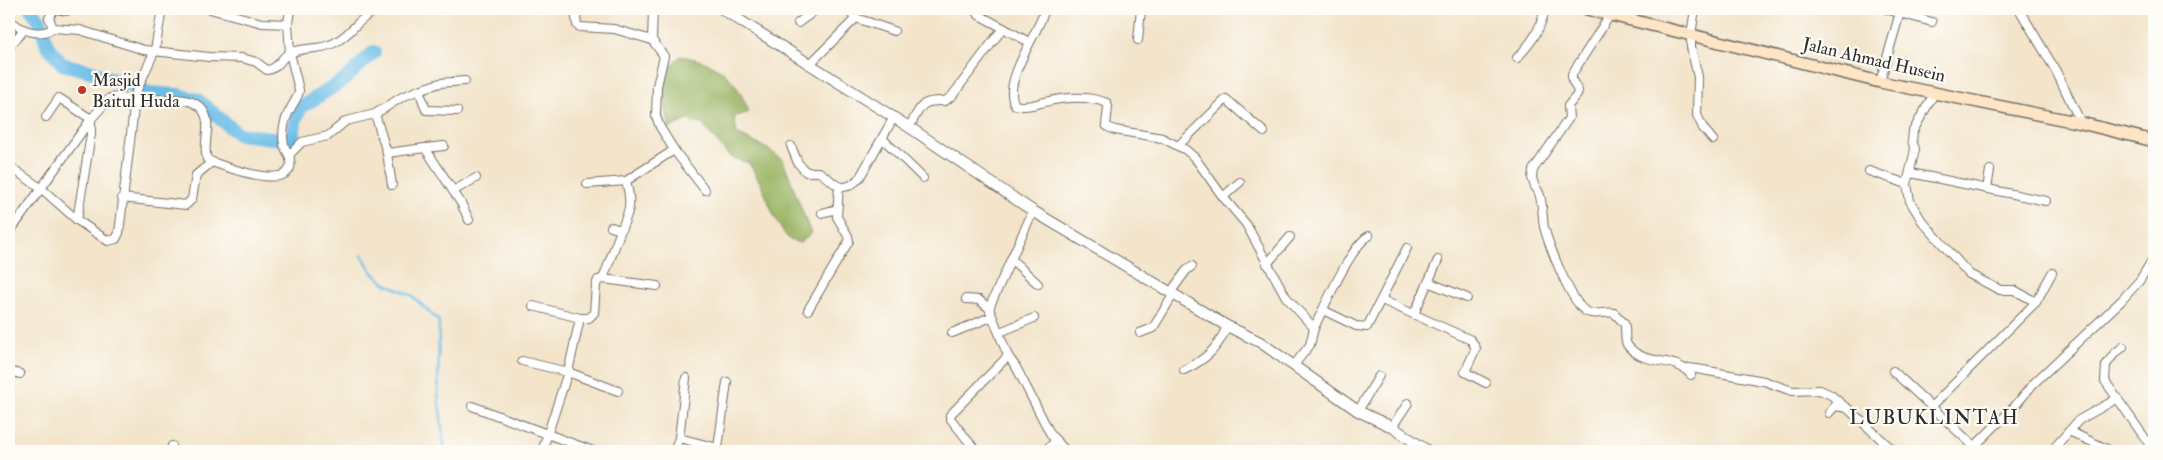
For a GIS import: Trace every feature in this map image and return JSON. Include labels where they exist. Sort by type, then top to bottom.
[{"type":"main road","name":"Jalan Ahmad Husein","points":[[1587,9],[1880,82],[2081,123],[2154,141]]},
{"type":"street","points":[[52,29],[50,18],[56,9],[67,11],[68,9]]},
{"type":"street","points":[[9,166],[42,189],[77,220],[108,241],[112,241],[119,233],[122,198],[138,88],[155,50],[162,9]]},
{"type":"street","points":[[210,9],[262,23],[288,24]]},
{"type":"street","points":[[9,233],[91,119],[114,96],[136,101],[178,99],[196,105],[204,112],[206,119],[207,159],[257,175],[274,178],[287,171],[290,165],[282,135],[290,109],[299,95],[298,83],[290,53],[288,24],[290,9]]},
{"type":"street","points":[[9,19],[23,30],[34,32],[52,29],[80,30],[132,46],[155,50],[209,57],[242,58],[256,62],[267,70],[274,69],[290,53],[333,44],[356,28],[368,14],[387,9]]},
{"type":"street","points":[[575,9],[577,25],[580,27],[614,28],[652,40],[664,56],[657,86],[656,116],[660,128],[674,150],[705,190]]},
{"type":"street","points":[[652,40],[653,9]]},
{"type":"street","points":[[722,9],[894,117],[1033,211],[1227,326],[1260,342],[1358,411],[1392,427],[1428,451]]},
{"type":"street","points":[[798,23],[817,9]]},
{"type":"street","points":[[846,9],[856,18],[894,31]]},
{"type":"street","points":[[973,9],[979,15],[1029,42]]},
{"type":"street","points":[[1045,9],[1038,29],[1029,42],[1013,86],[1012,99],[1015,106],[1026,107],[1066,98],[1098,100],[1107,103],[1106,125],[1108,127],[1116,130],[1155,135],[1178,146],[1195,158],[1223,197],[1246,224],[1286,297],[1314,328]]},
{"type":"street","points":[[1138,40],[1141,9]]},
{"type":"street","points":[[1517,58],[1533,40],[1542,22],[1545,9]]},
{"type":"street","points":[[1695,9],[1691,47],[1698,77],[1697,115],[1713,140]]},
{"type":"street","points":[[1885,9],[1901,11],[1932,22]]},
{"type":"street","points":[[2019,9],[2056,71],[2081,123]]},
{"type":"street","points":[[1880,82],[1901,11]]},
{"type":"street","points":[[1610,15],[1572,74],[1572,80],[1578,91],[1568,107],[1569,118],[1533,170],[1532,178],[1542,198],[1540,205],[1545,229],[1556,261],[1580,305],[1590,313],[1612,312],[1618,316],[1626,327],[1627,345],[1642,357],[1676,364],[1689,373],[1689,368],[1697,369],[1764,381],[1792,390],[1820,390],[1831,395],[1894,451]]},
{"type":"street","points":[[809,65],[856,18]]},
{"type":"street","points":[[909,127],[924,103],[932,100],[945,101],[952,96],[1003,28]]},
{"type":"street","points":[[9,47],[23,30]]},
{"type":"street","points":[[287,151],[302,142],[328,136],[346,122],[376,114],[402,97],[418,90],[440,83],[465,81]]},
{"type":"street","points":[[46,117],[65,90]]},
{"type":"street","points":[[418,90],[426,110],[457,111]]},
{"type":"street","points":[[1935,92],[1913,131],[1912,141],[1915,149],[1907,184],[1910,201],[1922,221],[1969,274],[2000,290],[2014,290],[2036,302]]},
{"type":"street","points":[[59,98],[76,107],[91,119]]},
{"type":"street","points":[[1178,146],[1226,99],[1264,132]]},
{"type":"street","points":[[376,114],[388,153],[392,185]]},
{"type":"street","points":[[791,146],[798,162],[806,172],[819,172],[829,182],[839,186],[854,183],[894,117]]},
{"type":"street","points":[[77,220],[91,134],[91,119]]},
{"type":"street","points":[[882,138],[923,178]]},
{"type":"street","points":[[388,153],[444,146]]},
{"type":"street","points":[[425,148],[453,190],[469,220]]},
{"type":"street","points":[[587,184],[626,181],[674,150]]},
{"type":"street","points":[[122,198],[186,205],[192,199],[196,175],[212,162]]},
{"type":"street","points":[[1987,189],[1990,170]]},
{"type":"street","points":[[1869,172],[1907,184]]},
{"type":"street","points":[[1911,173],[2046,201]]},
{"type":"street","points":[[453,190],[476,178]]},
{"type":"street","points":[[603,278],[630,209],[630,193],[626,181]]},
{"type":"street","points":[[1223,197],[1240,182]]},
{"type":"street","points":[[808,310],[849,241],[837,217],[839,186]]},
{"type":"street","points":[[822,213],[837,209]]},
{"type":"street","points":[[1033,211],[989,308],[1008,356],[1016,367],[1056,441],[1066,451]]},
{"type":"street","points":[[611,227],[622,230]]},
{"type":"street","points":[[1294,365],[1310,345],[1314,328],[1340,276],[1362,240],[1369,236]]},
{"type":"street","points":[[1267,264],[1290,237]]},
{"type":"street","points":[[1323,310],[1364,328],[1370,324],[1407,248]]},
{"type":"street","points":[[1893,371],[1977,449],[2033,384],[2121,301],[2140,280],[2154,257]]},
{"type":"street","points":[[1011,259],[1038,284]]},
{"type":"street","points":[[1414,314],[1438,260]]},
{"type":"street","points":[[1140,332],[1153,328],[1186,271],[1192,266]]},
{"type":"street","points":[[1931,407],[2036,302],[2052,273]]},
{"type":"street","points":[[533,306],[580,318],[592,316],[598,280],[603,278],[657,286]]},
{"type":"street","points":[[1428,282],[1467,298]]},
{"type":"street","points":[[966,299],[979,300],[989,308]]},
{"type":"street","points":[[1382,300],[1471,340],[1476,348],[1465,372],[1486,383]]},
{"type":"street","points":[[952,333],[991,317]]},
{"type":"street","points":[[542,451],[568,372],[580,318]]},
{"type":"street","points":[[1000,332],[1034,318]]},
{"type":"street","points":[[1184,370],[1210,354],[1219,343],[1227,326]]},
{"type":"street","points":[[2123,347],[2114,354],[2106,365],[2105,380],[2153,447]]},
{"type":"street","points":[[973,447],[950,418],[950,413],[1008,356]]},
{"type":"street","points":[[522,360],[568,372],[618,391]]},
{"type":"street","points":[[9,371],[20,374]]},
{"type":"street","points":[[1358,411],[1380,376]]},
{"type":"street","points":[[674,451],[679,438],[686,378]]},
{"type":"street","points":[[679,438],[718,448],[727,382]]},
{"type":"street","points":[[2056,447],[2079,420],[2118,398]]},
{"type":"street","points":[[1392,427],[1408,403]]},
{"type":"street","points":[[472,406],[593,451]]},
{"type":"street","points":[[1829,413],[1835,406],[1844,406]]},
{"type":"street","points":[[2069,431],[2101,449],[2110,451]]},
{"type":"street","points":[[1044,451],[1056,441]]},
{"type":"green space","points":[[680,56],[704,62],[714,67],[723,72],[738,88],[749,112],[734,117],[737,134],[766,148],[783,160],[811,234],[800,243],[790,240],[783,232],[749,163],[730,157],[703,125],[688,120],[669,128],[663,90],[664,82],[666,75]]},
{"type":"waterway","points":[[31,9],[40,21],[47,45],[62,64],[94,72],[149,93],[178,95],[198,100],[238,134],[289,140],[293,134],[296,118],[301,107],[344,80],[374,52]]},
{"type":"waterway","points":[[361,254],[373,273],[386,284],[411,295],[439,321],[438,395],[445,451]]},
{"type":"place","name":"Masjid Baitul Huda","points":[[82,90]]},
{"type":"district","name":"LUBUKLINTAH","points":[[1934,417]]}]
